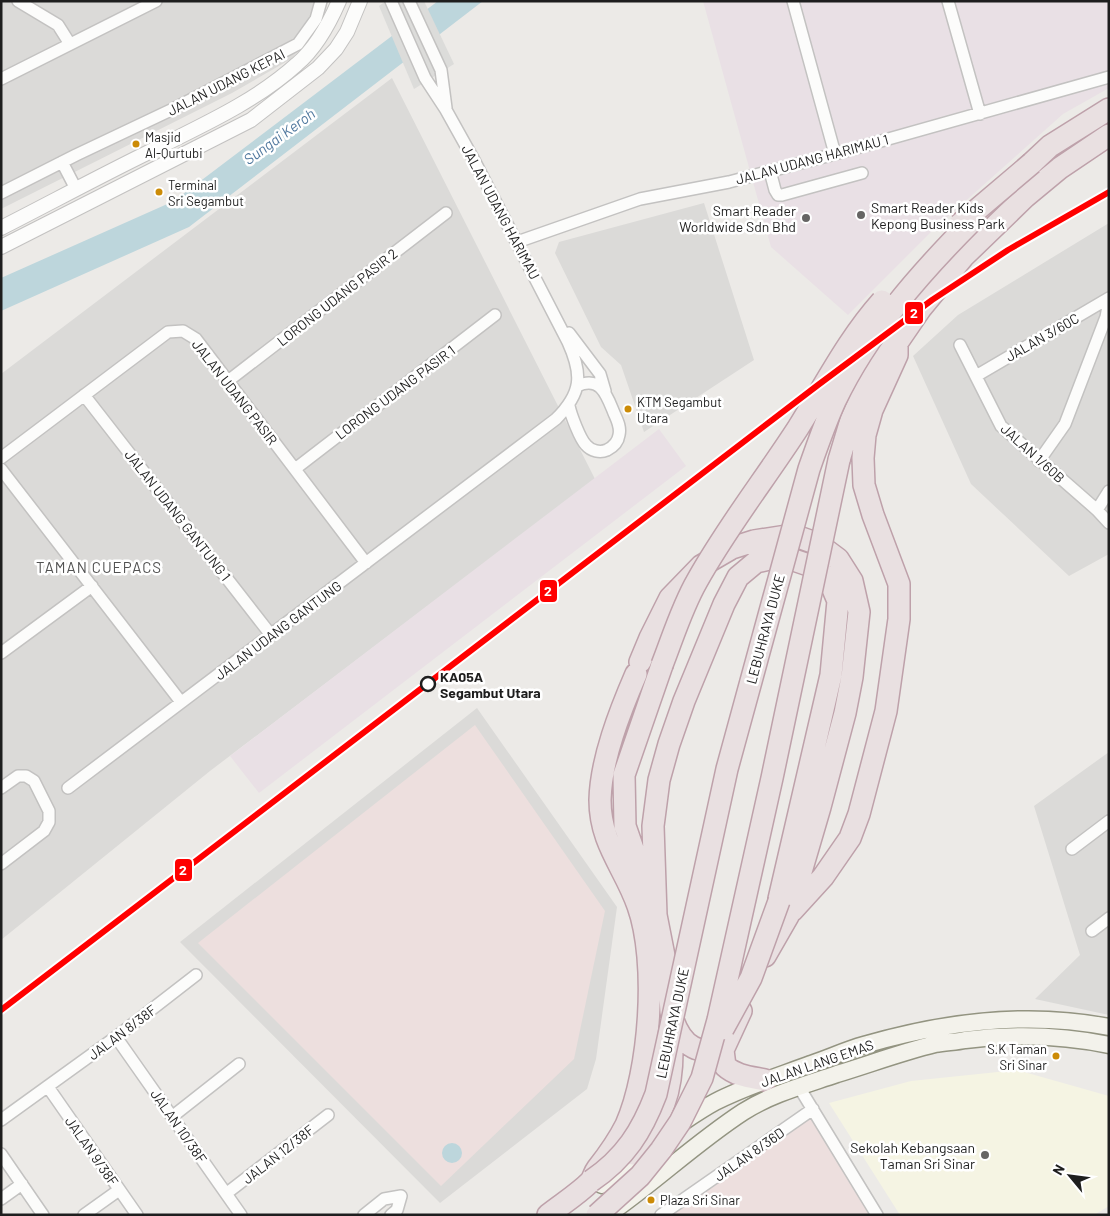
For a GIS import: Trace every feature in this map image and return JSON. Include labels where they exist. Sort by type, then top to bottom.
[{"type":"highway","name":"LEBUHRAYA DUKE","points":[[548,1215],[615,1162],[630,1144],[646,1119],[656,1094],[727,768],[808,469],[828,417],[857,361],[882,323],[949,244],[1050,146],[1109,109]]},
{"type":"highway","points":[[702,1078],[718,1020],[768,797],[838,460],[851,420],[870,377],[884,356],[897,343],[921,308],[963,257],[1007,212],[1060,168],[1109,135]]},
{"type":"highway","points":[[617,1174],[658,1120],[667,1100],[671,1078],[669,981],[656,915],[625,826],[624,776],[662,665],[684,608],[697,581],[725,535],[796,431],[860,328],[890,292],[941,242],[976,209],[1032,162]]},
{"type":"highway","points":[[784,909],[823,877],[850,838],[860,814],[886,711],[899,619],[899,584],[873,515],[864,485],[863,458],[865,435],[872,410],[897,355],[897,343]]},
{"type":"highway","points":[[591,1181],[616,1144],[626,1124],[639,1085],[647,1040],[649,998],[647,953],[638,906],[611,851],[604,828],[600,801],[606,758],[626,697],[650,638],[670,598],[701,566],[732,548],[754,541],[793,535],[818,544],[838,559],[852,581],[859,612],[852,677],[845,713],[820,807],[784,909],[723,1050],[725,1066],[731,1071],[743,1076],[765,1080]]},
{"type":"highway","points":[[597,1215],[640,1176],[680,1122],[702,1078],[720,1035],[751,978],[784,909],[831,675],[838,601],[830,582],[817,568],[782,556],[756,562],[738,577],[724,604],[668,744],[659,780],[653,826],[656,915]]},
{"type":"highway","points":[[671,1008],[678,1034],[690,1046],[699,1049],[717,1047],[731,1033]]},
{"type":"main road","name":"JALAN LANG EMAS","points":[[564,1215],[669,1132],[714,1102],[765,1080],[863,1045],[924,1030],[983,1021],[1048,1020],[1109,1027]]},
{"type":"main road","name":"JALAN LANG EMAS","points":[[608,1215],[743,1112],[768,1099],[799,1087],[890,1057],[937,1044],[995,1036],[1086,1040],[1109,1045]]},
{"type":"street","points":[[18,1],[58,24],[70,44]]},
{"type":"street","points":[[1,79],[156,1]]},
{"type":"street","name":"JALAN UDANG KEPAI","points":[[1,193],[173,109],[298,44],[316,19],[321,1]]},
{"type":"street","points":[[1,228],[222,115],[274,82],[299,63],[314,46],[330,23],[339,1]]},
{"type":"street","points":[[1,247],[251,120],[318,68],[330,55],[347,32],[360,1]]},
{"type":"street","name":"JALAN UDANG HARIMAU","points":[[391,1],[425,78],[446,110],[555,314],[576,359],[579,371],[577,386],[569,406],[556,419],[488,471]]},
{"type":"street","name":"JALAN UDANG HARIMAU","points":[[409,1],[441,70],[446,110]]},
{"type":"street","points":[[793,1],[834,154]]},
{"type":"street","points":[[948,1],[980,114]]},
{"type":"street","name":"JALAN UDANG HARIMAU 1","points":[[517,242],[640,199],[729,182],[1109,78]]},
{"type":"street","points":[[62,162],[76,189]]},
{"type":"street","points":[[770,171],[775,190],[778,195],[782,196],[862,173]]},
{"type":"street","name":"LORONG UDANG PASIR 2","points":[[228,382],[446,213]]},
{"type":"street","points":[[1039,461],[1065,424],[1106,317],[1109,299]]},
{"type":"street","name":"JALAN 3/60C","points":[[976,376],[1109,299]]},
{"type":"street","name":"JALAN UDANG HARIMAU","points":[[555,314],[600,374],[606,394]]},
{"type":"street","name":"LORONG UDANG PASIR 1","points":[[295,469],[495,315]]},
{"type":"street","name":"JALAN UDANG PASIR","points":[[1,458],[168,332],[183,331],[196,339],[366,563]]},
{"type":"street","name":"JALAN 1/60B","points":[[960,345],[1001,426],[1097,510],[1109,523]]},
{"type":"street","points":[[569,406],[585,445],[596,451],[609,449],[618,440],[620,428],[606,394],[597,385],[590,383],[577,386]]},
{"type":"street","name":"JALAN UDANG GANTUNG 1","points":[[84,395],[271,635]]},
{"type":"street","points":[[1,469],[181,702]]},
{"type":"street","name":"JALAN UDANG GANTUNG","points":[[68,788],[488,471]]},
{"type":"street","points":[[1097,510],[1109,491]]},
{"type":"street","points":[[1,653],[92,586]]},
{"type":"street","points":[[1,788],[18,776],[26,776],[34,781],[49,811],[48,822],[44,831],[1,864]]},
{"type":"street","points":[[1072,849],[1109,821]]},
{"type":"street","points":[[1092,931],[1109,918]]},
{"type":"street","name":"JALAN 8/38F","points":[[1,1120],[116,1037],[196,976]]},
{"type":"street","name":"JALAN 10/38F","points":[[116,1037],[241,1215]]},
{"type":"street","points":[[173,1116],[239,1064]]},
{"type":"street","name":"JALAN 9/38F","points":[[48,1087],[137,1215]]},
{"type":"street","points":[[799,1087],[873,1213]]},
{"type":"street","name":"JALAN 8/36D","points":[[661,1215],[813,1110]]},
{"type":"street","name":"JALAN 12/38F","points":[[227,1193],[328,1115]]},
{"type":"street","points":[[1,1154],[43,1215]]},
{"type":"street","points":[[1,1199],[22,1184]]},
{"type":"street","points":[[84,1215],[119,1190]]},
{"type":"street","points":[[364,1215],[384,1199],[401,1196],[397,1210],[391,1215]]},
{"type":"shaded area","points":[[1,1],[327,1],[309,38],[291,59],[232,93],[1,209]]},
{"type":"shaded area","points":[[703,1],[1109,1],[1109,88],[1063,114],[933,230],[848,315],[771,247]]},
{"type":"shaded area","points":[[392,78],[595,479],[210,771],[1,940],[1,374]]},
{"type":"shaded area","points":[[704,203],[754,360],[644,432],[621,365],[601,347],[555,253],[559,242]]},
{"type":"shaded area","points":[[1109,223],[1109,554],[1069,576],[971,484],[913,356],[958,315]]},
{"type":"shaded area","points":[[659,429],[686,466],[259,793],[230,756]]},
{"type":"shaded area","points":[[477,708],[617,907],[596,1059],[587,1089],[440,1203],[180,942]]},
{"type":"shaded area","points":[[475,725],[605,911],[574,1059],[441,1186],[198,943]]},
{"type":"shaded area","points":[[1109,752],[1109,1015],[1035,999],[1080,955],[1034,806]]},
{"type":"shaded area","name":"Sekolah Kebangsaan Taman Sri Sinar","points":[[1017,1070],[1109,1096],[1109,1206],[1094,1215],[900,1215],[829,1103],[911,1081]]},
{"type":"shaded area","points":[[811,1116],[871,1215],[668,1215]]},
{"type":"water","name":"Sungai Keroh","points":[[438,1],[483,1],[189,227],[1,311],[1,278],[174,201]]},
{"type":"water","points":[[452,1143],[459,1146],[462,1153],[459,1160],[452,1163],[445,1160],[442,1153],[445,1146]]},
{"type":"pier","points":[[386,1],[424,1],[454,64],[414,89],[379,6]]},
{"type":"rail line","name":"2","points":[[1,1010],[818,385],[932,300],[1008,250],[1109,192]]},
{"type":"place","name":"Masjid Al-Qurtubi","points":[[136,144]]},
{"type":"place","name":"Terminal Sri Segambut","points":[[159,192]]},
{"type":"place","name":"Smart Reader Kids Kepong Business Park","points":[[861,215]]},
{"type":"place","name":"Smart Reader Worldwide Sdn Bhd","points":[[806,218]]},
{"type":"place","name":"KTM Segambut Utara","points":[[628,409]]},
{"type":"place","name":"KA05A Segambut Utara","points":[[428,684]]},
{"type":"place","name":"S.K Taman Sri Sinar","points":[[1056,1056]]},
{"type":"place","name":"Sekolah Kebangsaan Taman Sri Sinar","points":[[985,1155]]},
{"type":"place","name":"Plaza Sri Sinar","points":[[651,1200]]},
{"type":"district","name":"TAMAN CUEPACS","points":[[99,567]]}]
